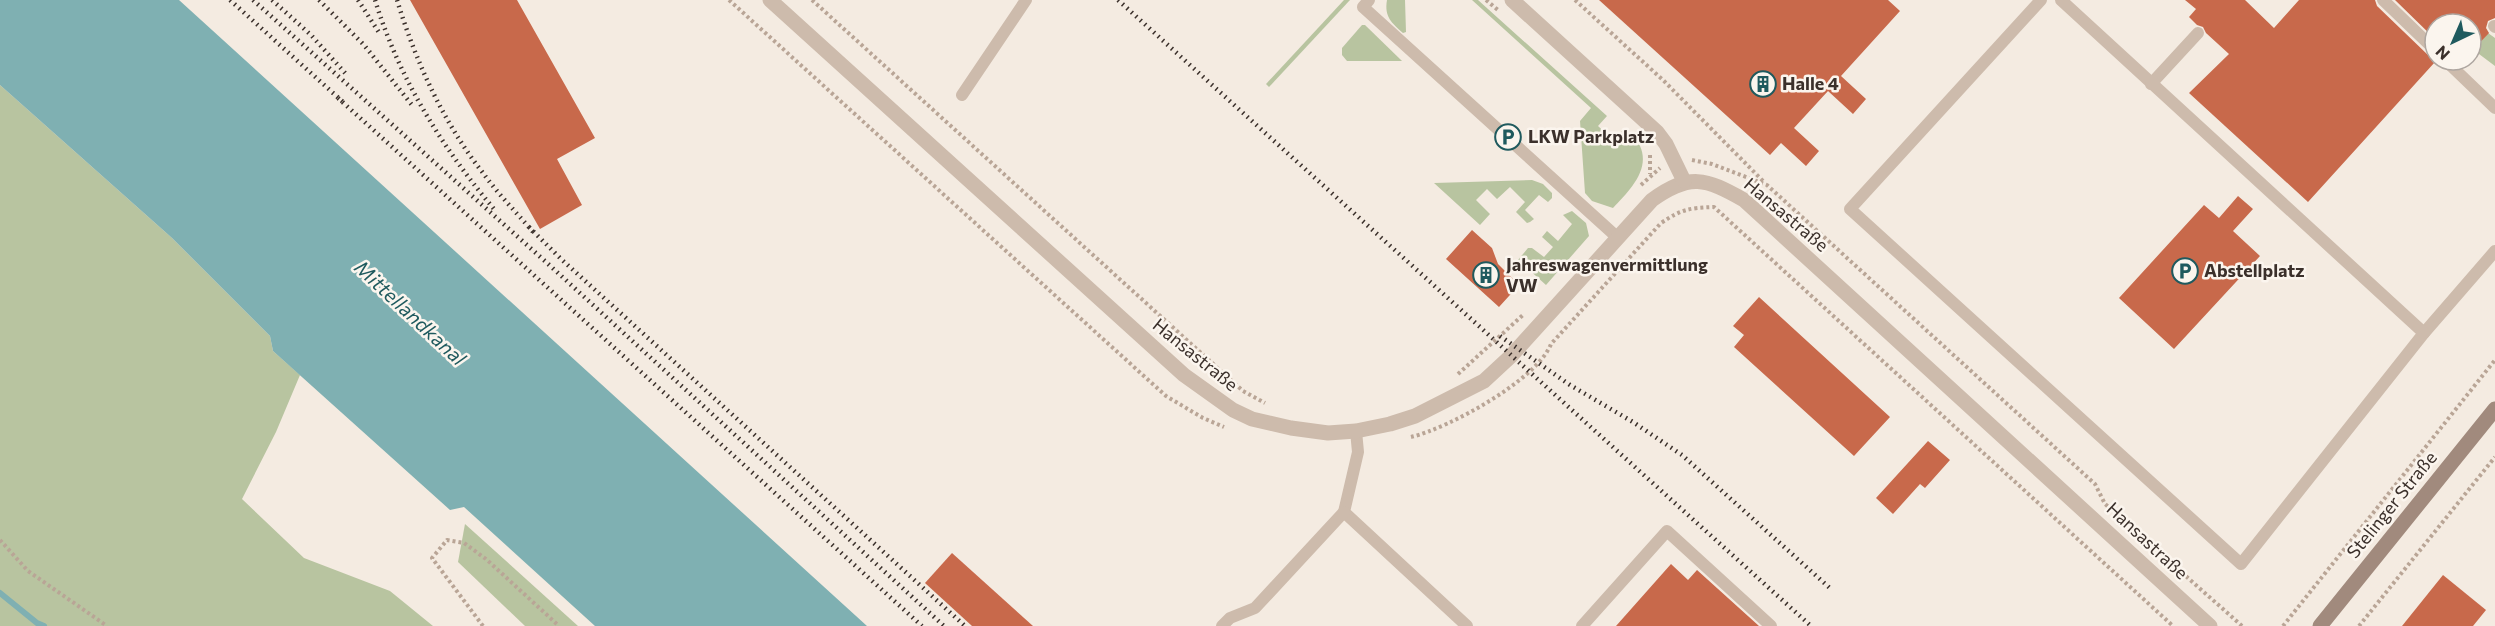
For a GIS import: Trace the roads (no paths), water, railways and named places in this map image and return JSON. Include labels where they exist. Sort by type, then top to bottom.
[{"type":"main road","name":"Stelinger Straße","points":[[2320,626],[2495,409]]},
{"type":"street","name":"Hansastraße","points":[[770,0],[1184,375],[1218,402],[1252,419],[1291,428],[1328,433],[1356,431],[1390,424],[1415,416],[1484,381],[1511,356],[1652,200],[1684,181],[1715,184],[1744,200],[2210,626]]},
{"type":"street","points":[[1512,0],[1657,132],[1674,159],[1684,181]]},
{"type":"lane","points":[[962,95],[1026,0]]},
{"type":"lane","points":[[1369,0],[1363,7],[1618,238]]},
{"type":"lane","points":[[2041,0],[1850,209],[2241,564],[2424,333],[2495,251]]},
{"type":"lane","points":[[2061,0],[2424,333]]},
{"type":"lane","points":[[2383,0],[2423,38]]},
{"type":"lane","points":[[2151,84],[2198,33]]},
{"type":"lane","points":[[2458,72],[2495,108]]},
{"type":"lane","points":[[1222,626],[1230,618],[1255,608],[1344,512],[1358,452],[1356,431]]},
{"type":"lane","points":[[1344,512],[1467,626]]},
{"type":"lane","points":[[1582,626],[1667,531],[1771,626]]},
{"type":"water","name":"Mittellandkanal","points":[[0,0],[179,0],[867,626],[595,626],[464,507],[450,510],[273,351],[270,336],[172,238],[0,85]]},
{"type":"waterway","points":[[0,593],[37,623],[44,626]]},
{"type":"railway","points":[[230,0],[343,102]]},
{"type":"railway","points":[[253,0],[546,262],[944,626]]},
{"type":"railway","points":[[272,0],[311,35],[346,74]]},
{"type":"railway","points":[[319,0],[364,45],[412,105]]},
{"type":"railway","points":[[358,0],[380,34]]},
{"type":"railway","points":[[375,0],[396,57],[409,84],[439,136],[494,209]]},
{"type":"railway","points":[[397,0],[422,69],[455,133],[489,181],[534,233]]},
{"type":"railway","points":[[1118,0],[1811,626]]},
{"type":"railway","points":[[338,98],[922,626]]},
{"type":"railway","points":[[529,227],[560,258],[965,626]]},
{"type":"railway","points":[[1500,336],[1570,385],[1633,422],[1682,455],[1832,590]]},
{"type":"place","name":"Halle 4","points":[[1763,84]]},
{"type":"place","name":"LKW Parkplatz","points":[[1508,137]]},
{"type":"place","name":"Abstellplatz","points":[[2185,271]]},
{"type":"place","name":"Jahreswagenvermittlung VW","points":[[1486,275]]}]
